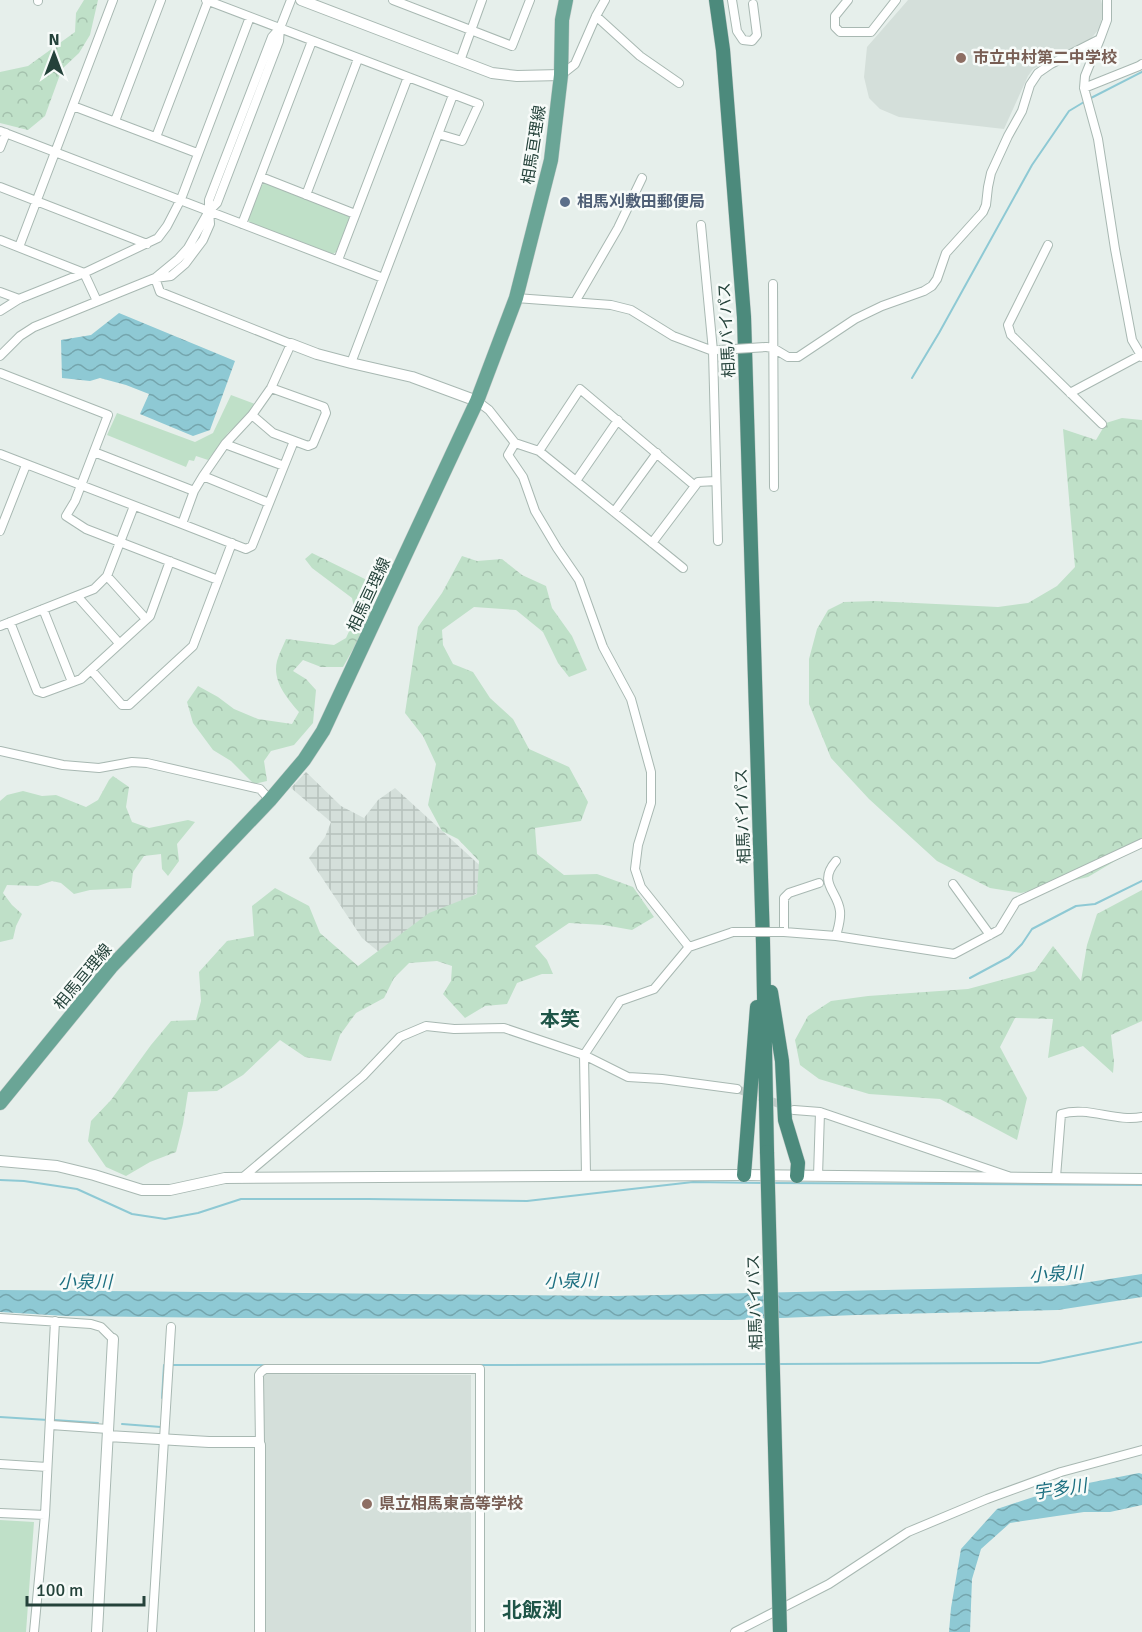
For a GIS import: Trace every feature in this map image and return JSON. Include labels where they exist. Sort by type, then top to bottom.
[{"type":"highway","name":"相馬バイパス","points":[[716,0],[724,62],[744,317],[763,943],[780,1632]]},
{"type":"highway","points":[[744,1175],[753,1043],[763,943]]},
{"type":"highway","points":[[763,943],[782,1061],[785,1120],[798,1163],[797,1176]]},
{"type":"main road","name":"相馬亘理線","points":[[0,1103],[111,968],[270,800],[304,760],[323,731],[477,401],[516,297],[551,160],[561,75],[562,20],[566,0]]},
{"type":"street","points":[[20,247],[113,0]]},
{"type":"street","points":[[115,121],[161,0]]},
{"type":"street","points":[[0,356],[20,336],[34,327],[155,278],[171,276],[185,264],[204,240],[210,224],[210,211],[217,203],[271,63],[279,41],[280,28],[291,0]]},
{"type":"street","points":[[301,0],[492,73],[517,76],[561,75],[575,64],[605,0]]},
{"type":"street","points":[[393,0],[512,46],[530,0]]},
{"type":"street","points":[[460,61],[482,0]]},
{"type":"street","points":[[732,0],[736,31],[743,40],[752,41],[757,35],[753,4]]},
{"type":"street","points":[[848,0],[835,16],[835,27],[840,32],[871,32],[896,0]]},
{"type":"street","points":[[1070,393],[1141,356],[1130,331],[1098,139],[1084,88],[1085,76],[1107,20],[1107,0]]},
{"type":"street","points":[[156,137],[207,1],[479,104],[462,141],[438,134]]},
{"type":"street","points":[[596,16],[640,56],[680,83]]},
{"type":"street","points":[[0,311],[19,299],[84,273],[158,238],[181,199],[250,17]]},
{"type":"street","points":[[516,297],[611,305],[631,310],[673,336],[716,350],[770,348],[788,357],[798,357],[855,319],[932,286],[937,279],[946,253],[983,212],[991,173],[1022,111],[1030,85],[1038,73],[1100,39]]},
{"type":"street","points":[[242,224],[312,41]]},
{"type":"street","points":[[306,195],[358,58]]},
{"type":"street","points":[[1084,88],[1142,63]]},
{"type":"street","points":[[338,260],[408,77]]},
{"type":"street","points":[[351,363],[453,95]]},
{"type":"street","points":[[73,106],[197,153]]},
{"type":"street","points":[[0,148],[3,132],[383,278]]},
{"type":"street","points":[[261,177],[354,214]]},
{"type":"street","points":[[575,302],[618,228],[642,178]]},
{"type":"street","points":[[0,187],[147,244]]},
{"type":"street","points":[[701,225],[716,350],[718,541]]},
{"type":"street","points":[[0,240],[84,273],[97,301]]},
{"type":"street","points":[[1048,245],[1008,326],[1011,335],[1102,424]]},
{"type":"street","points":[[155,278],[160,292],[317,354],[412,377],[477,401],[489,410],[515,443],[539,451],[683,568]]},
{"type":"street","points":[[772,284],[770,348],[774,487]]},
{"type":"street","points":[[0,292],[19,299]]},
{"type":"street","points":[[182,524],[202,476],[271,388],[291,344]]},
{"type":"street","points":[[0,373],[108,415],[75,501],[66,516],[86,529],[218,580]]},
{"type":"street","points":[[252,415],[273,433],[308,446],[313,444],[326,413],[324,407],[271,388]]},
{"type":"street","points":[[539,451],[580,389],[695,486]]},
{"type":"street","points":[[576,481],[618,420]]},
{"type":"street","points":[[0,454],[246,549],[252,546],[294,441]]},
{"type":"street","points":[[515,443],[508,455],[523,477],[535,511],[579,580],[603,647],[632,699],[651,772],[651,803],[638,845],[636,869],[641,887],[689,947]]},
{"type":"street","points":[[225,444],[284,466]]},
{"type":"street","points":[[94,452],[194,491]]},
{"type":"street","points":[[614,512],[657,453]]},
{"type":"street","points":[[0,531],[26,465]]},
{"type":"street","points":[[202,476],[269,503]]},
{"type":"street","points":[[652,543],[698,482],[716,481]]},
{"type":"street","points":[[0,626],[94,589],[107,576],[134,506]]},
{"type":"street","points":[[91,670],[122,705],[129,705],[193,646],[232,543]]},
{"type":"street","points":[[10,622],[37,691],[43,693],[81,679],[150,616],[170,561]]},
{"type":"street","points":[[107,576],[146,619]]},
{"type":"street","points":[[77,596],[119,643]]},
{"type":"street","points":[[43,609],[72,682]]},
{"type":"street","points":[[0,751],[63,765],[99,768],[132,762],[147,763],[260,789],[270,800]]},
{"type":"street","points":[[586,1175],[584,1055],[620,1001],[654,989],[689,947],[732,932],[784,932],[836,936],[954,954],[999,930],[1016,902],[1142,843]]},
{"type":"street","points":[[836,861],[829,869],[828,879],[840,910],[836,936]]},
{"type":"street","points":[[784,932],[784,898],[789,893],[819,883]]},
{"type":"street","points":[[953,884],[990,935]]},
{"type":"street","points":[[242,1178],[363,1076],[399,1037],[426,1026],[454,1029],[504,1028],[584,1055],[628,1077],[737,1089]]},
{"type":"street","points":[[794,1110],[820,1112],[1011,1177]]},
{"type":"street","points":[[1056,1178],[1061,1114],[1070,1111],[1142,1117]]},
{"type":"street","points":[[818,1176],[820,1112]]},
{"type":"street","points":[[0,1161],[57,1166],[142,1190],[170,1190],[225,1178],[744,1175],[1142,1179]]},
{"type":"street","points":[[0,1318],[91,1324],[101,1327],[113,1339],[97,1632]]},
{"type":"street","points":[[34,1632],[45,1515],[55,1321]]},
{"type":"street","points":[[152,1632],[171,1327]]},
{"type":"street","points":[[260,1632],[259,1375],[261,1372],[265,1370],[480,1369],[480,1632]]},
{"type":"street","points":[[51,1421],[108,1433],[165,1440],[258,1442],[260,1445]]},
{"type":"street","points":[[735,1632],[829,1584],[908,1532],[987,1499],[1061,1472],[1142,1450]]},
{"type":"street","points":[[0,1464],[47,1467]]},
{"type":"street","points":[[0,1513],[45,1515]]},
{"type":"shaded area","name":"市立中村第二中学校","points":[[908,0],[1101,0],[1104,12],[1099,29],[1089,41],[1033,69],[1004,129],[899,117],[880,109],[869,98],[864,77],[867,47]]},
{"type":"shaded area","points":[[306,772],[341,806],[364,818],[378,800],[395,788],[497,881],[379,952],[362,938],[309,858],[325,837],[331,822],[291,788]]},
{"type":"shaded area","name":"県立相馬東高等学校","points":[[262,1374],[471,1375],[471,1632],[262,1632]]},
{"type":"green space","points":[[84,0],[98,0],[90,35],[79,53],[62,69],[45,116],[28,130],[0,123],[0,72],[28,66],[75,32],[76,13]]},
{"type":"green space","points":[[265,183],[347,215],[350,218],[336,252],[333,254],[249,222],[248,219],[262,185]]},
{"type":"green space","points":[[231,395],[255,404],[241,422],[228,433],[208,460],[196,456],[194,461],[189,460],[186,467],[107,435],[117,413],[195,442],[213,433]]},
{"type":"green space","points":[[1122,418],[1142,420],[1142,845],[1088,877],[1021,893],[990,888],[937,861],[869,799],[831,758],[809,704],[809,659],[817,629],[828,610],[844,602],[874,601],[998,607],[1028,603],[1057,586],[1075,567],[1063,429],[1096,440],[1106,423]]},
{"type":"green space","points":[[312,553],[373,583],[373,608],[343,667],[321,667],[303,660],[293,671],[306,679],[316,690],[313,723],[294,745],[271,751],[264,761],[267,781],[254,784],[231,761],[213,750],[193,723],[187,702],[198,686],[234,709],[258,719],[292,724],[299,712],[282,689],[276,668],[286,639],[334,645],[346,638],[356,616],[352,598],[312,568],[305,559]]},
{"type":"green space","points":[[462,556],[477,561],[502,559],[522,575],[546,586],[552,608],[572,636],[587,670],[569,677],[558,663],[543,632],[516,610],[474,607],[442,630],[443,645],[453,664],[473,672],[490,698],[513,719],[529,749],[569,767],[588,802],[581,821],[535,828],[537,854],[564,875],[597,874],[633,887],[654,917],[632,930],[604,925],[569,923],[535,946],[547,960],[553,974],[542,974],[517,983],[507,1004],[485,1006],[465,1018],[443,994],[451,981],[452,966],[437,961],[409,963],[394,978],[384,998],[356,1013],[340,1035],[331,1061],[305,1057],[280,1040],[243,1075],[217,1091],[188,1092],[176,1152],[150,1162],[126,1176],[106,1167],[88,1141],[91,1121],[111,1100],[171,1021],[196,1020],[201,1001],[199,972],[227,941],[254,936],[252,906],[275,888],[309,906],[320,933],[358,966],[429,913],[477,894],[479,861],[458,839],[442,831],[428,805],[436,764],[423,736],[405,713],[418,627],[442,593]]},
{"type":"green space","points":[[113,776],[129,787],[126,807],[132,822],[149,828],[188,820],[195,822],[177,844],[179,861],[168,876],[162,869],[161,854],[144,856],[133,872],[131,888],[90,890],[74,894],[61,883],[52,881],[38,886],[7,885],[3,893],[22,914],[13,939],[0,942],[0,801],[7,795],[23,791],[42,796],[56,795],[86,807],[98,800]]},
{"type":"green space","points":[[1142,890],[1142,1021],[1111,1035],[1113,1073],[1083,1046],[1048,1058],[1053,1019],[1015,1018],[1000,1047],[1027,1098],[1017,1140],[940,1099],[869,1094],[819,1079],[800,1065],[795,1040],[808,1016],[831,1001],[968,989],[1035,971],[1053,946],[1081,981],[1087,945],[1097,914]]},
{"type":"green space","points":[[0,1520],[34,1522],[26,1632],[0,1632]]},
{"type":"water","points":[[119,313],[235,361],[210,430],[193,436],[140,414],[149,394],[126,385],[100,378],[90,381],[62,378],[61,340],[91,335]]},
{"type":"water","points":[[1142,1274],[1142,1297],[1058,1310],[732,1320],[228,1318],[66,1316],[0,1312],[0,1290],[614,1296],[1063,1286]]},
{"type":"water","name":"宇多川","points":[[1142,1474],[1142,1505],[1110,1512],[1084,1512],[1010,1523],[981,1549],[972,1579],[970,1632],[949,1632],[961,1549],[997,1509],[1058,1489]]},
{"type":"waterway","points":[[1089,99],[1142,72]]},
{"type":"waterway","points":[[912,378],[1032,165],[1069,111],[1084,102]]},
{"type":"waterway","points":[[970,978],[1009,957],[1032,929],[1076,906],[1095,904],[1142,881]]},
{"type":"waterway","points":[[0,1180],[77,1189],[132,1214],[165,1219],[198,1213],[241,1199],[527,1201],[693,1182],[764,1183]]},
{"type":"waterway","points":[[773,1183],[1142,1185]]},
{"type":"waterway","points":[[779,1364],[1039,1363],[1142,1342]]},
{"type":"waterway","points":[[479,1365],[767,1364]]},
{"type":"waterway","points":[[162,1398],[164,1365],[290,1365]]},
{"type":"waterway","points":[[0,1417],[48,1420]]},
{"type":"waterway","points":[[54,1420],[98,1423]]},
{"type":"waterway","points":[[122,1424],[161,1427]]},
{"type":"tunnel","points":[[737,1089],[788,1107]]},
{"type":"place","name":"市立中村第二中学校","points":[[961,58]]},
{"type":"place","name":"相馬刈敷田郵便局","points":[[565,202]]},
{"type":"place","name":"県立相馬東高等学校","points":[[367,1504]]},
{"type":"district","name":"本笑","points":[[560,1019]]},
{"type":"district","name":"北飯渕","points":[[532,1610]]},
{"type":"water label","name":"小泉川","points":[[1056,1274]]},
{"type":"water label","name":"小泉川","points":[[571,1281]]},
{"type":"water label","name":"小泉川","points":[[85,1282]]}]
